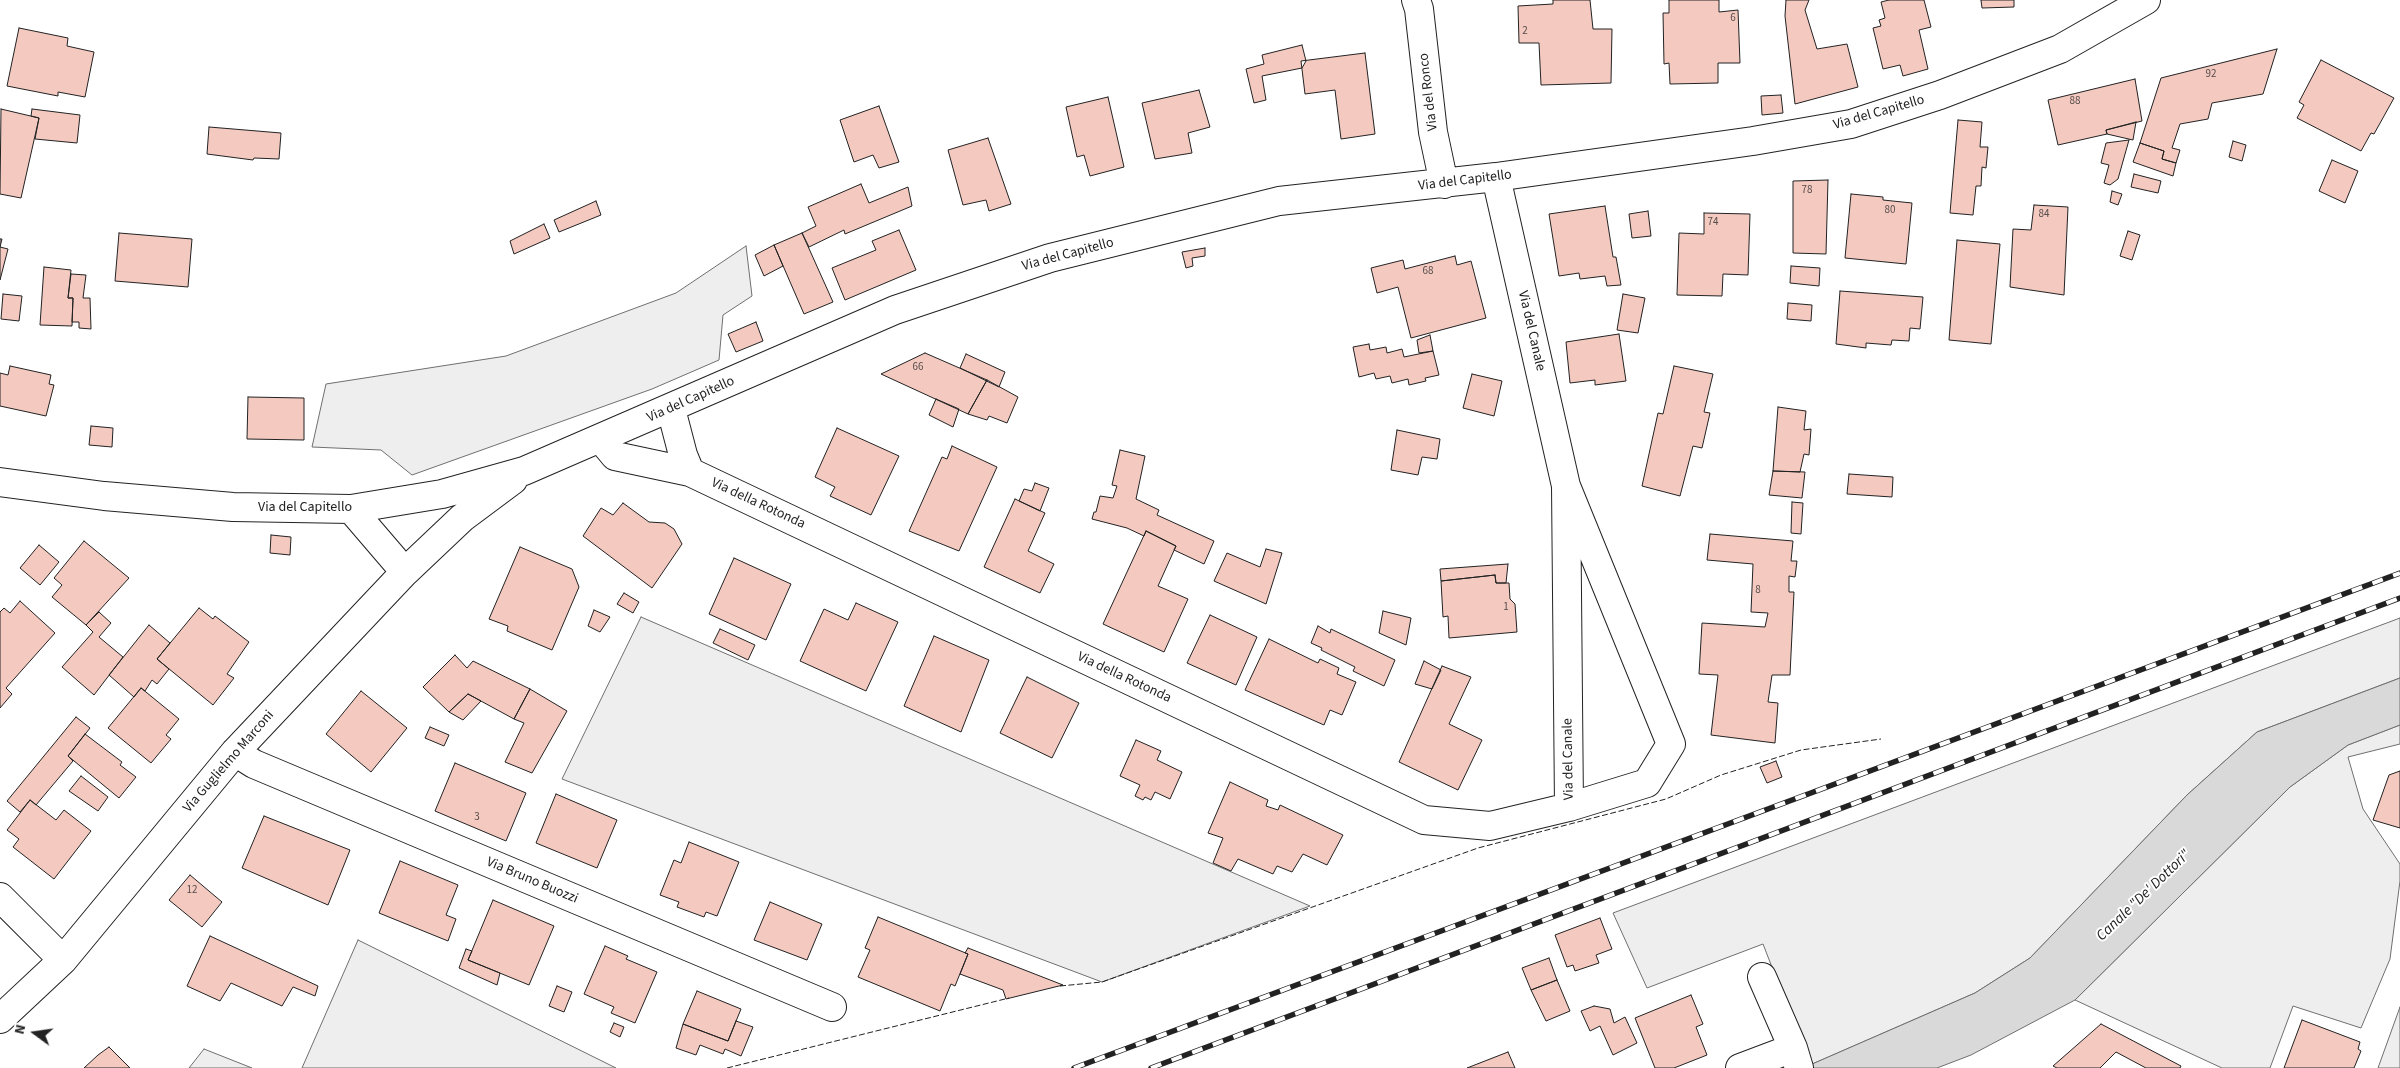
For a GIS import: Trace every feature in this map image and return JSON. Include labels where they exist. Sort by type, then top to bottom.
[{"type":"street","name":"Via del Ronco","points":[[1416,0],[1420,9],[1433,132],[1444,184]]},
{"type":"street","name":"Via del Capitello","points":[[0,482],[104,496],[233,507],[351,509],[442,494],[524,471],[671,409],[895,310],[1050,258],[1279,201],[1496,177],[1753,142],[1851,124],[1940,95],[2060,49],[2146,0]]},
{"type":"street","name":"Via del Canale","points":[[1496,177],[1566,486],[1671,744],[1647,783],[1569,807],[1566,486]]},
{"type":"street","points":[[671,409],[682,455],[690,472]]},
{"type":"street","name":"Via della Rotonda","points":[[601,439],[616,456],[690,472],[1424,820],[1490,826],[1569,807]]},
{"type":"street","name":"Via Guglielmo Marconi","points":[[0,1019],[63,960],[235,752],[405,572],[462,518],[524,471]]},
{"type":"street","points":[[351,509],[405,572]]},
{"type":"street","name":"Via Bruno Buozzi","points":[[235,752],[254,764],[832,1007]]},
{"type":"street","points":[[0,897],[63,960]]},
{"type":"street","points":[[1740,1068],[1796,1058],[1762,977]]},
{"type":"shaded area","points":[[746,246],[752,296],[723,315],[719,360],[652,389],[412,475],[381,450],[312,447],[326,384],[506,356],[676,293]]},
{"type":"shaded area","points":[[641,617],[1310,906],[1102,982],[562,779]]},
{"type":"shaded area","points":[[2400,618],[2400,678],[2257,732],[2187,795],[2030,958],[1975,993],[1810,1065],[1763,944],[1647,988],[1613,913]]},
{"type":"shaded area","points":[[2400,725],[2400,744],[2348,757],[2363,809],[2400,864],[2400,881],[2390,959],[2361,1028],[2293,1006],[2270,1068],[2222,1068],[2075,1000],[2290,787],[2348,745]]},
{"type":"shaded area","points":[[358,940],[616,1068],[302,1068]]},
{"type":"shaded area","points":[[2400,1007],[2400,1068],[2378,1068]]},
{"type":"shaded area","points":[[204,1049],[252,1068],[189,1068]]},
{"type":"water","name":"Canale \"De' Dottori\"","points":[[2400,678],[2400,725],[2348,745],[2290,787],[2075,1000],[1971,1055],[1937,1068],[1803,1068],[1975,993],[2030,958],[2187,795],[2257,732]]},
{"type":"building","points":[[1553,0],[1590,0],[1593,29],[1612,29],[1611,83],[1541,85],[1539,43],[1519,43],[1518,6],[1553,4]]},
{"type":"building","points":[[1669,0],[1719,0],[1719,12],[1738,10],[1740,63],[1718,63],[1718,83],[1670,84],[1669,63],[1664,64],[1663,13],[1669,13]]},
{"type":"building","points":[[1786,0],[1809,0],[1805,10],[1817,49],[1847,44],[1858,87],[1795,104],[1785,16]]},
{"type":"building","points":[[1889,0],[1924,0],[1931,27],[1919,30],[1928,69],[1903,76],[1900,65],[1883,69],[1873,28],[1881,26],[1879,20],[1885,18],[1881,2]]},
{"type":"building","points":[[1981,0],[2014,0],[2014,7],[1982,8]]},
{"type":"building","points":[[19,28],[68,38],[67,46],[94,52],[85,97],[58,92],[58,96],[7,86]]},
{"type":"building","points":[[1302,45],[1306,61],[1302,68],[1262,76],[1266,100],[1254,103],[1246,69],[1264,64],[1262,55]]},
{"type":"building","points":[[2277,49],[2263,94],[2212,103],[2208,119],[2180,124],[2172,148],[2180,150],[2176,163],[2162,159],[2164,151],[2140,143],[2161,78]]},
{"type":"building","points":[[1365,53],[1375,134],[1341,139],[1335,90],[1305,94],[1301,61]]},
{"type":"building","points":[[2321,60],[2394,98],[2374,134],[2371,133],[2361,151],[2297,118],[2304,105],[2299,102]]},
{"type":"building","points":[[2135,79],[2142,121],[2106,130],[2107,134],[2058,145],[2048,100]]},
{"type":"building","points":[[1199,90],[1210,127],[1188,133],[1192,153],[1155,159],[1142,103]]},
{"type":"building","points":[[1781,95],[1783,113],[1762,115],[1761,96]]},
{"type":"building","points":[[1108,97],[1124,167],[1090,176],[1084,155],[1077,157],[1066,107]]},
{"type":"building","points":[[879,106],[899,162],[879,168],[873,155],[854,162],[840,120]]},
{"type":"building","points":[[1,109],[39,118],[21,198],[0,194]]},
{"type":"building","points":[[32,109],[80,115],[77,143],[35,139],[39,118],[31,116]]},
{"type":"building","points":[[1958,120],[1982,122],[1980,147],[1988,147],[1986,168],[1982,167],[1981,186],[1976,186],[1973,215],[1950,213]]},
{"type":"building","points":[[2136,122],[2133,140],[2107,134],[2106,130]]},
{"type":"building","points":[[209,127],[281,133],[279,159],[254,158],[253,160],[207,154]]},
{"type":"building","points":[[988,138],[1011,204],[989,211],[986,200],[963,205],[948,150]]},
{"type":"building","points":[[2129,140],[2118,179],[2110,185],[2104,183],[2109,165],[2101,163],[2106,143]]},
{"type":"building","points":[[2233,141],[2246,145],[2242,161],[2229,157]]},
{"type":"building","points":[[2140,143],[2164,151],[2162,159],[2176,163],[2173,176],[2133,162]]},
{"type":"building","points":[[2332,160],[2358,171],[2345,203],[2319,191]]},
{"type":"building","points":[[2134,174],[2161,181],[2158,193],[2131,187]]},
{"type":"building","points":[[1828,180],[1826,254],[1793,253],[1793,181]]},
{"type":"building","points":[[861,184],[869,203],[908,187],[912,206],[845,234],[844,230],[809,247],[802,233],[816,226],[808,207]]},
{"type":"building","points":[[2112,191],[2122,194],[2118,205],[2110,202]]},
{"type":"building","points":[[1851,194],[1883,197],[1883,200],[1912,203],[1906,264],[1845,258]]},
{"type":"building","points":[[596,201],[601,215],[559,232],[554,220]]},
{"type":"building","points":[[2034,205],[2068,207],[2064,295],[2010,287],[2013,229],[2031,230]]},
{"type":"building","points":[[1605,206],[1613,257],[1616,257],[1621,285],[1607,286],[1605,276],[1580,279],[1579,273],[1559,276],[1549,214]]},
{"type":"building","points":[[1648,211],[1651,236],[1632,238],[1629,214]]},
{"type":"building","points":[[1704,213],[1750,214],[1748,275],[1723,274],[1722,296],[1677,295],[1679,233],[1704,234]]},
{"type":"building","points":[[544,224],[550,238],[514,254],[510,241]]},
{"type":"building","points":[[899,230],[916,270],[845,300],[832,268],[876,250],[872,241]]},
{"type":"building","points":[[2128,231],[2140,235],[2132,260],[2120,256]]},
{"type":"building","points":[[119,233],[192,239],[188,287],[115,281]]},
{"type":"building","points":[[802,233],[833,302],[804,314],[774,245]]},
{"type":"building","points":[[1957,240],[2000,244],[1991,344],[1949,340]]},
{"type":"building","points":[[774,245],[783,266],[764,276],[755,255]]},
{"type":"building","points":[[0,247],[8,249],[0,280]]},
{"type":"building","points":[[1205,248],[1205,256],[1192,258],[1193,266],[1186,268],[1182,252]]},
{"type":"building","points":[[1455,256],[1457,265],[1471,261],[1486,318],[1411,338],[1398,287],[1377,293],[1371,268],[1403,260],[1405,269]]},
{"type":"building","points":[[1791,266],[1820,268],[1819,286],[1790,283]]},
{"type":"building","points":[[44,267],[71,270],[68,298],[73,298],[72,326],[40,325]]},
{"type":"building","points":[[71,274],[86,275],[83,298],[90,298],[91,329],[79,328],[79,322],[72,322],[73,298],[68,298]]},
{"type":"building","points":[[1840,291],[1923,297],[1920,329],[1910,328],[1909,341],[1892,340],[1891,345],[1866,343],[1866,348],[1836,344]]},
{"type":"building","points":[[3,294],[22,296],[19,321],[1,319]]},
{"type":"building","points":[[1623,294],[1645,298],[1638,333],[1617,330]]},
{"type":"building","points":[[1788,303],[1812,305],[1811,321],[1787,319]]},
{"type":"building","points":[[756,322],[763,341],[736,352],[728,334]]},
{"type":"building","points":[[1619,334],[1626,381],[1595,385],[1595,380],[1570,383],[1566,342]]},
{"type":"building","points":[[1430,335],[1433,351],[1419,353],[1417,340]]},
{"type":"building","points":[[1369,344],[1370,350],[1386,347],[1387,353],[1402,349],[1404,357],[1433,351],[1439,375],[1425,378],[1426,381],[1409,385],[1408,379],[1392,383],[1390,376],[1376,379],[1374,373],[1359,377],[1353,347]]},
{"type":"building","points":[[925,353],[987,380],[968,414],[881,374]]},
{"type":"building","points":[[966,354],[1005,372],[999,387],[960,368]]},
{"type":"building","points":[[10,366],[51,375],[49,384],[54,385],[46,416],[0,406],[0,373],[8,375]]},
{"type":"building","points":[[1674,366],[1713,374],[1704,412],[1710,413],[1702,448],[1693,446],[1680,496],[1642,486],[1658,413],[1663,414]]},
{"type":"building","points":[[1472,374],[1502,381],[1494,416],[1463,408]]},
{"type":"building","points":[[987,380],[1018,397],[1007,423],[989,416],[987,420],[968,414]]},
{"type":"building","points":[[248,397],[304,398],[304,440],[247,439]]},
{"type":"building","points":[[936,399],[959,409],[953,427],[929,415]]},
{"type":"building","points":[[1778,407],[1806,411],[1804,430],[1811,429],[1809,455],[1804,454],[1800,472],[1773,471]]},
{"type":"building","points":[[91,426],[113,428],[112,447],[89,445]]},
{"type":"building","points":[[837,428],[899,456],[871,515],[830,496],[835,487],[815,477]]},
{"type":"building","points":[[1397,430],[1440,439],[1437,459],[1422,457],[1418,475],[1391,470]]},
{"type":"building","points":[[952,446],[997,467],[959,551],[909,531],[942,457],[947,459]]},
{"type":"building","points":[[1120,450],[1145,456],[1136,499],[1159,510],[1157,515],[1214,541],[1204,564],[1174,550],[1176,546],[1146,531],[1144,536],[1127,528],[1092,519],[1100,496],[1113,498],[1117,486],[1112,485]]},
{"type":"building","points":[[1773,471],[1805,472],[1802,498],[1769,495]]},
{"type":"building","points":[[1849,474],[1893,477],[1892,497],[1847,494]]},
{"type":"building","points":[[1035,483],[1049,488],[1040,511],[1019,501],[1024,489],[1032,491]]},
{"type":"building","points":[[1015,499],[1045,513],[1028,551],[1054,564],[1040,593],[984,567]]},
{"type":"building","points":[[1792,502],[1803,503],[1801,534],[1791,533]]},
{"type":"building","points":[[623,503],[649,522],[665,523],[674,529],[682,544],[652,588],[583,536],[601,508],[613,515]]},
{"type":"building","points":[[1146,531],[1176,546],[1158,586],[1188,599],[1164,652],[1103,624]]},
{"type":"building","points":[[1710,534],[1793,541],[1791,561],[1797,561],[1795,577],[1789,576],[1789,592],[1794,592],[1790,675],[1772,675],[1768,702],[1778,703],[1775,743],[1711,735],[1718,675],[1699,674],[1702,623],[1765,627],[1768,613],[1751,612],[1753,564],[1707,560]]},
{"type":"building","points":[[271,535],[291,537],[290,555],[270,553]]},
{"type":"building","points":[[84,541],[129,578],[86,625],[52,597],[62,585],[54,578]]},
{"type":"building","points":[[39,545],[59,562],[40,585],[20,568]]},
{"type":"building","points":[[520,547],[572,569],[579,587],[552,650],[507,631],[508,626],[489,619]]},
{"type":"building","points":[[1266,549],[1282,553],[1266,604],[1214,581],[1227,553],[1260,567]]},
{"type":"building","points":[[734,558],[791,584],[766,640],[709,614]]},
{"type":"building","points":[[1508,564],[1506,583],[1496,583],[1495,575],[1441,581],[1440,569]]},
{"type":"building","points":[[1495,575],[1496,583],[1509,583],[1510,599],[1515,604],[1517,632],[1449,638],[1448,616],[1443,617],[1441,581]]},
{"type":"building","points":[[624,593],[639,602],[633,613],[617,604]]},
{"type":"building","points":[[20,601],[55,633],[6,688],[12,694],[0,708],[0,612],[4,608],[10,613]]},
{"type":"building","points":[[856,603],[898,622],[866,691],[800,661],[824,609],[848,620]]},
{"type":"building","points":[[199,608],[213,619],[215,616],[249,642],[227,674],[234,678],[213,705],[157,659]]},
{"type":"building","points":[[594,610],[610,617],[600,632],[588,626]]},
{"type":"building","points":[[1383,611],[1411,618],[1406,645],[1379,633]]},
{"type":"building","points":[[99,612],[111,623],[99,637],[123,657],[94,695],[62,667],[93,632],[86,625]]},
{"type":"building","points":[[1210,615],[1257,637],[1236,685],[1187,663]]},
{"type":"building","points":[[149,625],[170,643],[157,659],[169,669],[157,684],[152,680],[145,691],[141,688],[134,697],[109,675]]},
{"type":"building","points":[[1318,626],[1330,633],[1331,629],[1395,660],[1384,686],[1353,671],[1355,667],[1311,643]]},
{"type":"building","points":[[720,629],[755,645],[748,660],[713,643]]},
{"type":"building","points":[[934,636],[989,660],[961,732],[904,706]]},
{"type":"building","points":[[1269,639],[1318,663],[1320,659],[1339,668],[1337,674],[1356,682],[1342,715],[1330,710],[1324,725],[1245,690]]},
{"type":"building","points":[[455,655],[467,668],[473,661],[530,689],[514,719],[468,694],[449,712],[423,687]]},
{"type":"building","points":[[1424,661],[1441,670],[1432,689],[1415,684]]},
{"type":"building","points":[[1442,666],[1471,677],[1449,724],[1482,740],[1458,790],[1399,762]]},
{"type":"building","points":[[1027,677],[1079,703],[1052,758],[1000,733]]},
{"type":"building","points":[[141,688],[179,719],[166,735],[171,739],[151,763],[108,728]]},
{"type":"building","points":[[530,689],[567,711],[532,773],[505,762],[524,723],[514,719]]},
{"type":"building","points":[[361,691],[407,728],[371,772],[326,734]]},
{"type":"building","points":[[468,694],[481,701],[463,720],[449,712]]},
{"type":"building","points":[[76,717],[90,728],[68,756],[73,761],[36,805],[30,800],[20,812],[7,801]]},
{"type":"building","points":[[430,727],[449,735],[444,746],[425,738]]},
{"type":"building","points":[[85,734],[122,762],[120,765],[136,777],[119,798],[68,756]]},
{"type":"building","points":[[1136,740],[1161,751],[1157,760],[1182,772],[1170,799],[1155,792],[1151,800],[1145,797],[1143,800],[1135,796],[1140,785],[1120,776]]},
{"type":"building","points":[[1776,761],[1782,777],[1767,783],[1760,767]]},
{"type":"building","points":[[455,763],[526,793],[506,841],[435,811]]},
{"type":"building","points":[[2400,771],[2400,828],[2373,820],[2389,775]]},
{"type":"building","points":[[81,776],[108,797],[98,811],[69,791]]},
{"type":"building","points":[[1230,782],[1268,800],[1266,806],[1278,810],[1280,805],[1343,835],[1327,865],[1303,854],[1292,872],[1277,866],[1273,874],[1238,859],[1231,871],[1213,863],[1223,838],[1208,833]]},
{"type":"building","points":[[556,794],[617,820],[597,868],[536,843]]},
{"type":"building","points":[[30,800],[56,820],[64,810],[91,831],[54,879],[13,847],[19,839],[7,830]]},
{"type":"building","points":[[264,816],[350,850],[328,905],[242,868]]},
{"type":"building","points":[[689,842],[739,862],[717,916],[706,912],[704,917],[677,907],[679,902],[660,895],[674,860],[681,863]]},
{"type":"building","points":[[400,861],[458,885],[446,915],[456,919],[448,941],[379,913]]},
{"type":"building","points":[[190,875],[222,902],[202,927],[169,900]]},
{"type":"building","points":[[493,900],[554,926],[529,985],[468,960]]},
{"type":"building","points":[[770,902],[822,924],[807,960],[754,940]]},
{"type":"building","points":[[878,917],[968,954],[955,986],[951,984],[940,1011],[858,977],[870,950],[865,948]]},
{"type":"building","points":[[1600,918],[1612,949],[1596,955],[1599,963],[1575,971],[1573,965],[1567,967],[1555,935]]},
{"type":"building","points":[[210,936],[318,986],[315,996],[293,987],[282,1006],[231,983],[220,1001],[187,986]]},
{"type":"building","points":[[605,946],[628,956],[626,959],[657,972],[635,1023],[611,1013],[614,1007],[584,994]]},
{"type":"building","points":[[968,948],[1063,985],[1006,999],[1003,990],[960,974],[968,954],[965,953]]},
{"type":"building","points":[[466,949],[472,951],[468,960],[500,973],[497,985],[459,968]]},
{"type":"building","points":[[1549,958],[1557,980],[1531,990],[1522,968]]},
{"type":"building","points":[[1557,980],[1570,1011],[1546,1021],[1531,990]]},
{"type":"building","points":[[557,986],[572,992],[564,1012],[549,1006]]},
{"type":"building","points":[[697,991],[741,1009],[728,1041],[683,1024]]},
{"type":"building","points":[[1691,995],[1703,1024],[1696,1027],[1707,1055],[1674,1068],[1655,1068],[1635,1018]]},
{"type":"building","points":[[1594,1006],[1610,1009],[1614,1023],[1625,1017],[1637,1043],[1613,1055],[1600,1026],[1590,1031],[1581,1011]]},
{"type":"building","points":[[2302,1020],[2360,1042],[2358,1049],[2361,1051],[2354,1068],[2284,1068]]},
{"type":"building","points":[[736,1021],[753,1027],[741,1056],[725,1049],[723,1054],[700,1045],[696,1055],[676,1048],[683,1024],[728,1041]]},
{"type":"building","points":[[614,1023],[624,1027],[620,1037],[610,1032]]},
{"type":"building","points":[[2101,1024],[2181,1066],[2180,1068],[2146,1068],[2116,1052],[2100,1068],[2057,1068],[2053,1066]]},
{"type":"building","points":[[109,1047],[130,1068],[84,1068],[98,1055]]},
{"type":"building","points":[[1508,1052],[1515,1068],[1467,1068]]},
{"type":"railway","points":[[1074,1068],[2400,573]]},
{"type":"railway","points":[[1151,1068],[2400,598]]},
{"type":"fence","points":[[1060,986],[1102,982],[1478,848],[1666,799],[1721,775],[1801,750],[1881,739]]},
{"type":"fence","points":[[727,1068],[1009,998]]}]
